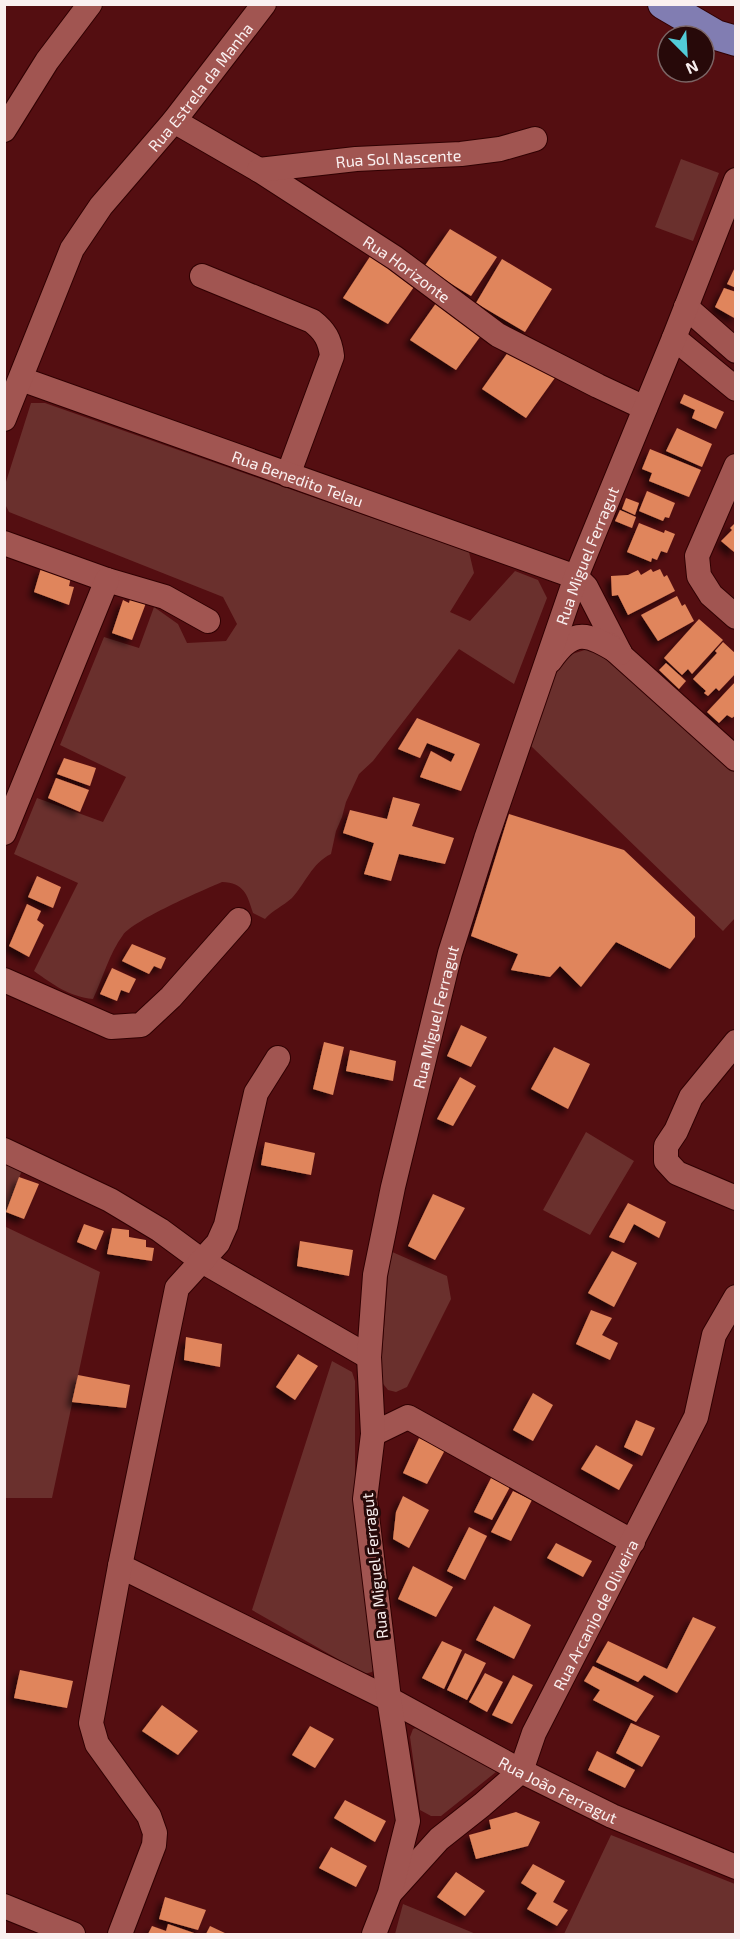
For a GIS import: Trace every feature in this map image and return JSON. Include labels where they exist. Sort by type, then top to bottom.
[{"type":"main road","points":[[663,4],[716,35],[735,41]]},
{"type":"street","points":[[4,130],[47,61],[90,4]]},
{"type":"street","name":"Rua Estrela da Manha","points":[[4,419],[72,249],[101,206],[174,121],[264,4]]},
{"type":"street","name":"Rua Horizonte","points":[[174,121],[259,170],[395,258],[498,335],[645,408]]},
{"type":"street","name":"Rua Sol Nascente","points":[[259,170],[356,159],[461,154],[500,149],[536,139]]},
{"type":"street","name":"Rua Miguel Ferragut","points":[[390,1893],[408,1821],[389,1699],[365,1498],[373,1434],[369,1358],[375,1275],[393,1187],[450,952],[486,839],[573,586],[674,338],[735,180]]},
{"type":"street","points":[[202,276],[312,321],[326,334],[331,345],[332,356],[288,475]]},
{"type":"street","points":[[686,307],[735,351]]},
{"type":"street","points":[[674,338],[735,390]]},
{"type":"street","name":"Rua Benedito Telau","points":[[21,379],[288,475],[573,586]]},
{"type":"street","points":[[735,466],[697,556],[699,576],[711,594],[735,617]]},
{"type":"street","points":[[4,543],[106,580],[165,597],[208,621]]},
{"type":"street","points":[[4,832],[106,580]]},
{"type":"street","points":[[573,586],[586,587],[620,653]]},
{"type":"street","points":[[546,666],[557,650],[569,640],[581,636],[593,638],[620,653],[735,759]]},
{"type":"street","points":[[4,980],[111,1027],[141,1025],[171,997],[239,920]]},
{"type":"street","points":[[735,1042],[692,1097],[676,1131],[666,1146],[666,1161],[677,1173],[735,1198]]},
{"type":"street","points":[[120,1935],[154,1845],[155,1833],[149,1816],[97,1744],[91,1723],[120,1566],[177,1288],[218,1243],[226,1225],[256,1093],[279,1058]]},
{"type":"street","points":[[4,1150],[110,1200],[160,1230],[202,1261],[369,1358]]},
{"type":"street","name":"Rua Arcanjo de Oliveira","points":[[521,1771],[534,1733],[696,1417],[714,1335],[735,1297]]},
{"type":"street","points":[[373,1434],[408,1417],[633,1542]]},
{"type":"street","name":"Rua João Ferragut","points":[[120,1566],[389,1699],[521,1771],[612,1816],[735,1867]]},
{"type":"street","points":[[374,1935],[390,1893],[439,1839],[521,1771]]},
{"type":"street","points":[[408,1821],[422,1832],[439,1839]]},
{"type":"street","points":[[4,1906],[73,1935]]},
{"type":"shaded area","points":[[681,159],[719,173],[693,241],[655,227]]},
{"type":"shaded area","points":[[31,403],[45,403],[469,552],[474,573],[450,612],[470,621],[515,571],[538,580],[547,598],[514,684],[459,649],[373,761],[359,774],[346,802],[331,854],[314,868],[292,898],[265,919],[253,913],[240,887],[222,882],[169,906],[140,922],[123,935],[110,958],[93,999],[69,993],[34,971],[78,883],[14,854],[37,798],[103,822],[126,777],[60,745],[104,637],[139,648],[154,607],[178,624],[187,643],[226,641],[237,624],[223,597],[9,512],[5,504],[5,485]]},
{"type":"shaded area","points":[[591,648],[610,659],[735,769],[735,918],[723,931],[531,746],[555,669],[572,654]]},
{"type":"shaded area","points":[[586,1132],[634,1161],[590,1235],[543,1210]]},
{"type":"shaded area","points":[[5,1162],[22,1170],[5,1216]]},
{"type":"shaded area","points":[[4,1226],[100,1272],[52,1498],[5,1498]]},
{"type":"shaded area","points":[[390,1251],[447,1276],[451,1299],[407,1387],[396,1392],[388,1390],[380,1380]]},
{"type":"shaded area","points":[[332,1361],[352,1372],[355,1381],[355,1493],[376,1665],[372,1672],[364,1674],[252,1610]]},
{"type":"shaded area","points":[[425,1725],[493,1763],[496,1772],[441,1816],[431,1816],[420,1810],[410,1737],[413,1729]]},
{"type":"shaded area","points":[[611,1835],[735,1884],[735,1934],[564,1934]]},
{"type":"shaded area","points":[[403,1904],[476,1934],[395,1934]]},
{"type":"building","points":[[450,229],[497,257],[471,296],[424,267]]},
{"type":"building","points":[[371,255],[416,284],[388,324],[343,298]]},
{"type":"building","points":[[502,259],[552,289],[525,332],[476,303]]},
{"type":"building","points":[[736,265],[736,288],[727,284]]},
{"type":"building","points":[[724,288],[736,292],[736,319],[715,307]]},
{"type":"building","points":[[439,299],[485,330],[456,370],[410,340]]},
{"type":"building","points":[[511,348],[557,375],[526,418],[482,389]]},
{"type":"building","points":[[684,394],[724,412],[716,429],[692,418],[695,410],[680,403]]},
{"type":"building","points":[[677,428],[712,444],[702,467],[666,451]]},
{"type":"building","points":[[650,449],[701,470],[689,497],[649,481],[652,473],[642,469]]},
{"type":"building","points":[[647,491],[675,503],[669,518],[665,517],[663,521],[639,511]]},
{"type":"building","points":[[626,498],[639,503],[635,515],[622,509]]},
{"type":"building","points":[[620,510],[636,517],[632,528],[615,521]]},
{"type":"building","points":[[736,522],[736,551],[734,552],[721,541],[732,530],[730,528]]},
{"type":"building","points":[[639,523],[664,533],[665,530],[675,534],[667,553],[661,551],[657,560],[652,558],[651,562],[627,552]]},
{"type":"building","points":[[41,568],[71,577],[69,586],[74,587],[69,605],[34,592]]},
{"type":"building","points":[[651,569],[653,572],[660,569],[664,577],[667,575],[675,591],[628,615],[618,595],[612,596],[611,576],[628,575],[638,570],[641,575]]},
{"type":"building","points":[[677,596],[682,606],[685,604],[694,621],[658,641],[641,615]]},
{"type":"building","points":[[130,599],[146,603],[132,640],[112,633],[123,600],[129,603]]},
{"type":"building","points":[[699,619],[723,640],[692,674],[688,669],[682,675],[664,658]]},
{"type":"building","points":[[723,642],[736,654],[736,673],[719,691],[716,688],[708,696],[704,693],[706,691],[693,679],[717,653],[715,651]]},
{"type":"building","points":[[666,663],[686,681],[679,689],[659,670]]},
{"type":"building","points":[[736,681],[736,715],[732,718],[727,715],[719,723],[707,712]]},
{"type":"building","points":[[417,718],[480,744],[461,791],[420,777],[431,751],[451,762],[455,754],[427,743],[420,758],[398,749]]},
{"type":"building","points":[[64,758],[96,768],[90,786],[57,774]]},
{"type":"building","points":[[56,778],[89,790],[80,812],[48,798]]},
{"type":"building","points":[[393,797],[420,804],[412,826],[454,838],[445,864],[399,854],[391,881],[364,874],[374,843],[343,833],[350,810],[387,819]]},
{"type":"building","points":[[509,814],[624,850],[695,917],[695,937],[670,969],[616,942],[581,987],[560,966],[550,977],[511,970],[518,954],[471,936]]},
{"type":"building","points":[[37,876],[61,887],[53,908],[28,897]]},
{"type":"building","points":[[27,904],[41,911],[37,920],[44,925],[29,957],[9,946]]},
{"type":"building","points":[[132,944],[166,958],[161,969],[154,966],[149,974],[122,961]]},
{"type":"building","points":[[112,968],[136,979],[129,993],[121,990],[117,1001],[100,994]]},
{"type":"building","points":[[461,1025],[487,1037],[471,1067],[447,1056]]},
{"type":"building","points":[[324,1042],[344,1047],[333,1095],[313,1089]]},
{"type":"building","points":[[554,1047],[590,1064],[568,1109],[531,1089]]},
{"type":"building","points":[[350,1050],[396,1061],[393,1081],[346,1071]]},
{"type":"building","points":[[460,1077],[476,1086],[453,1126],[437,1119]]},
{"type":"building","points":[[265,1142],[315,1153],[311,1175],[261,1165]]},
{"type":"building","points":[[19,1177],[39,1184],[24,1219],[6,1212]]},
{"type":"building","points":[[433,1194],[465,1208],[435,1260],[408,1246]]},
{"type":"building","points":[[628,1203],[666,1222],[659,1238],[634,1224],[624,1243],[609,1237]]},
{"type":"building","points":[[84,1224],[104,1231],[96,1250],[77,1242]]},
{"type":"building","points":[[112,1228],[129,1230],[129,1237],[146,1240],[146,1247],[154,1248],[152,1261],[107,1254]]},
{"type":"building","points":[[300,1241],[353,1250],[349,1276],[297,1266]]},
{"type":"building","points":[[612,1251],[637,1263],[614,1307],[588,1293]]},
{"type":"building","points":[[591,1310],[612,1318],[602,1335],[618,1343],[610,1360],[576,1344]]},
{"type":"building","points":[[186,1337],[222,1344],[220,1367],[184,1360]]},
{"type":"building","points":[[298,1354],[318,1366],[295,1400],[276,1387]]},
{"type":"building","points":[[78,1375],[130,1385],[126,1408],[72,1402]]},
{"type":"building","points":[[533,1393],[553,1405],[533,1441],[513,1430]]},
{"type":"building","points":[[636,1420],[655,1428],[642,1456],[624,1447]]},
{"type":"building","points":[[419,1438],[445,1450],[427,1484],[403,1473]]},
{"type":"building","points":[[596,1445],[633,1465],[619,1490],[581,1469]]},
{"type":"building","points":[[491,1478],[510,1487],[492,1520],[474,1512]]},
{"type":"building","points":[[513,1491],[532,1500],[511,1541],[491,1532]]},
{"type":"building","points":[[403,1496],[429,1510],[409,1548],[393,1539],[396,1512]]},
{"type":"building","points":[[469,1527],[487,1536],[465,1580],[447,1571]]},
{"type":"building","points":[[556,1543],[592,1561],[583,1577],[547,1558]]},
{"type":"building","points":[[413,1566],[453,1587],[436,1617],[398,1599]]},
{"type":"building","points":[[494,1606],[531,1625],[514,1659],[476,1640]]},
{"type":"building","points":[[693,1617],[716,1627],[677,1693],[644,1675],[638,1682],[596,1662],[608,1641],[667,1669]]},
{"type":"building","points":[[442,1641],[462,1650],[444,1689],[422,1678]]},
{"type":"building","points":[[465,1653],[486,1663],[467,1700],[447,1690]]},
{"type":"building","points":[[593,1666],[654,1696],[636,1722],[593,1700],[600,1690],[584,1681]]},
{"type":"building","points":[[20,1670],[73,1681],[67,1708],[14,1698]]},
{"type":"building","points":[[485,1673],[503,1682],[487,1712],[469,1702]]},
{"type":"building","points":[[513,1675],[533,1685],[512,1724],[492,1715]]},
{"type":"building","points":[[162,1705],[198,1731],[178,1755],[142,1731]]},
{"type":"building","points":[[631,1723],[660,1736],[642,1767],[616,1753]]},
{"type":"building","points":[[310,1726],[334,1739],[315,1768],[292,1755]]},
{"type":"building","points":[[597,1751],[635,1770],[625,1788],[588,1770]]},
{"type":"building","points":[[345,1800],[386,1821],[375,1842],[334,1818]]},
{"type":"building","points":[[516,1812],[540,1822],[528,1846],[476,1859],[469,1835],[491,1829],[489,1820]]},
{"type":"building","points":[[331,1847],[367,1866],[356,1887],[319,1868]]},
{"type":"building","points":[[533,1864],[565,1881],[553,1902],[568,1910],[557,1926],[527,1909],[537,1893],[521,1883]]},
{"type":"building","points":[[456,1872],[485,1891],[465,1916],[437,1897]]},
{"type":"building","points":[[165,1897],[206,1910],[198,1930],[159,1919]]},
{"type":"building","points":[[168,1924],[197,1934],[148,1934],[152,1926],[166,1931]]},
{"type":"building","points":[[210,1926],[227,1934],[206,1934]]}]
